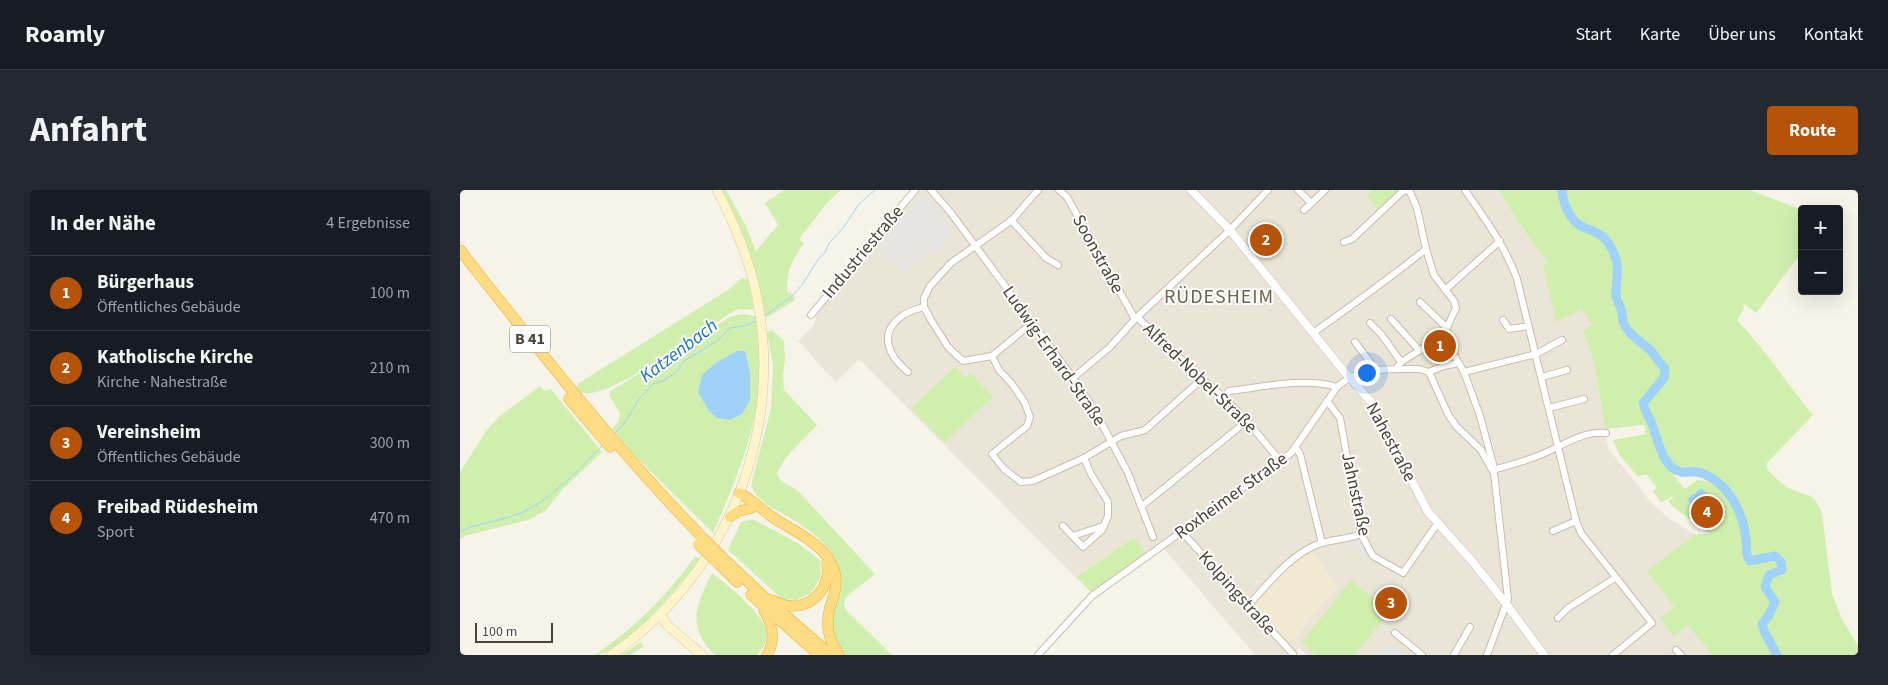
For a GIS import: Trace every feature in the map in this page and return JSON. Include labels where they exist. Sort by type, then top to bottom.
[{"type":"highway","name":"B 41","points":[[460,250],[600,430]]},
{"type":"highway","name":"B 41","points":[[460,261],[613,446],[700,541],[819,655]]},
{"type":"highway","points":[[738,495],[752,508],[771,516]]},
{"type":"highway","points":[[738,495],[749,499],[771,516],[809,540],[821,550],[831,563],[836,578],[828,627],[832,644],[839,655]]},
{"type":"highway","points":[[730,518],[739,511],[752,508]]},
{"type":"highway","name":"B 41","points":[[761,600],[791,606],[806,603],[815,598],[825,586],[828,575],[826,560],[821,550]]},
{"type":"highway","name":"B 41","points":[[761,600],[772,628],[772,643],[767,655]]},
{"type":"highway","name":"B 41","points":[[761,600],[830,655]]},
{"type":"main road","points":[[611,655],[644,630],[661,613],[693,578],[715,544],[730,518],[748,471],[761,417],[764,374],[763,341],[758,299],[743,247],[717,190]]},
{"type":"main road","points":[[661,613],[667,625],[688,642]]},
{"type":"main road","points":[[661,613],[702,655]]},
{"type":"main road","points":[[644,630],[658,627],[673,630]]},
{"type":"street","name":"Industriestraße","points":[[811,315],[915,190]]},
{"type":"street","name":"Ludwig-Erhard-Straße","points":[[930,190],[951,213],[1073,378],[1112,441],[1128,473],[1154,537]]},
{"type":"street","points":[[1032,323],[992,356],[963,361],[948,347],[924,306],[924,298],[930,286],[951,263],[1011,220],[1038,190]]},
{"type":"street","name":"Soonstraße","points":[[1059,190],[1066,197],[1136,318]]},
{"type":"street","name":"Nahestraße","points":[[1191,190],[1230,230],[1372,403],[1428,512],[1472,561],[1544,655]]},
{"type":"street","points":[[1073,378],[1110,347],[1136,318],[1230,230],[1268,190]]},
{"type":"street","points":[[1298,190],[1311,203]]},
{"type":"street","points":[[1304,210],[1325,190]]},
{"type":"street","points":[[1344,242],[1352,239],[1403,191],[1408,190],[1417,208],[1434,275],[1454,301],[1456,308],[1443,336],[1401,362],[1396,369]]},
{"type":"street","points":[[1465,190],[1500,241],[1518,279],[1576,521],[1581,533],[1652,624],[1613,655]]},
{"type":"street","points":[[1011,220],[1046,258],[1058,265]]},
{"type":"street","points":[[1445,290],[1500,241]]},
{"type":"street","points":[[1313,333],[1367,296],[1426,249]]},
{"type":"street","points":[[1420,302],[1446,327]]},
{"type":"street","points":[[908,372],[900,365],[890,349],[887,340],[888,335],[892,324],[904,314],[924,306]]},
{"type":"street","name":"Alfred-Nobel-Straße","points":[[1136,318],[1224,397],[1281,462]]},
{"type":"street","points":[[1391,319],[1419,350]]},
{"type":"street","points":[[1503,320],[1509,329],[1529,326]]},
{"type":"street","points":[[1370,323],[1381,334],[1401,362]]},
{"type":"street","points":[[1443,336],[1464,372],[1480,416],[1493,464],[1492,470],[1506,576],[1507,605],[1487,655]]},
{"type":"street","points":[[1464,372],[1536,354],[1562,340]]},
{"type":"street","points":[[1355,342],[1376,370]]},
{"type":"street","points":[[992,356],[999,370],[1012,384],[1025,403],[1030,417],[1027,426],[992,454],[1004,470],[1021,482],[1033,481],[1084,458],[1121,436],[1145,430],[1202,379]]},
{"type":"street","points":[[1350,377],[1376,370],[1419,369],[1429,372],[1458,363]]},
{"type":"street","points":[[1542,377],[1567,370]]},
{"type":"street","points":[[1429,372],[1452,420],[1481,450],[1492,470]]},
{"type":"street","name":"Roxheimer Straße","points":[[1038,655],[1092,596],[1281,462],[1296,448],[1337,387],[1350,377]]},
{"type":"street","points":[[1224,397],[1229,391],[1289,384],[1318,383],[1337,387]]},
{"type":"street","points":[[1549,408],[1584,399]]},
{"type":"street","name":"Jahnstraße","points":[[1328,401],[1340,418],[1361,534],[1373,556],[1403,573],[1437,524]]},
{"type":"street","points":[[1142,506],[1247,421]]},
{"type":"street","points":[[1492,470],[1526,460],[1584,435],[1596,432],[1606,433]]},
{"type":"street","points":[[1296,448],[1300,454],[1322,543]]},
{"type":"street","points":[[1063,526],[1083,547],[1102,530],[1108,516],[1108,502],[1091,474],[1084,458]]},
{"type":"street","points":[[1553,531],[1576,521]]},
{"type":"street","points":[[1073,536],[1103,526]]},
{"type":"street","name":"Kolpingstraße","points":[[1182,532],[1293,654]]},
{"type":"street","points":[[1248,606],[1276,574],[1301,552],[1322,543],[1352,538],[1361,534]]},
{"type":"street","points":[[1558,618],[1568,608],[1615,578]]},
{"type":"street","points":[[1454,655],[1470,627]]},
{"type":"street","points":[[1395,633],[1422,655]]},
{"type":"shaded area","points":[[920,190],[1499,190],[1520,225],[1593,324],[1583,332],[1594,363],[1608,448],[1651,502],[1671,520],[1695,534],[1648,571],[1712,655],[1307,655],[1299,648],[1297,655],[1255,655],[1158,544],[1145,553],[1134,537],[1075,577],[859,359],[836,382],[798,341],[814,325],[817,313]]},
{"type":"shaded area","points":[[921,197],[927,197],[941,209],[942,217],[955,232],[934,254],[929,249],[902,274],[874,244],[883,234],[885,237],[895,227],[914,202]]},
{"type":"shaded area","points":[[1361,534],[1373,556],[1366,559],[1352,538]]},
{"type":"shaded area","points":[[1310,549],[1338,588],[1326,599],[1292,642],[1289,640],[1285,643],[1253,606],[1282,572]]},
{"type":"shaded area","points":[[1387,643],[1394,648],[1396,646],[1407,655],[1386,655],[1381,651]]},
{"type":"green space","points":[[721,190],[726,190],[746,226],[756,251],[778,225],[765,203],[784,190],[841,190],[827,203],[799,239],[804,243],[791,266],[787,283],[787,292],[792,294],[795,300],[766,318],[750,252],[737,220]]},
{"type":"green space","points":[[1374,190],[1402,190],[1380,212],[1367,196]]},
{"type":"green space","points":[[1499,190],[1750,190],[1798,208],[1798,257],[1756,313],[1743,303],[1744,308],[1737,320],[1813,415],[1767,463],[1767,469],[1786,486],[1812,497],[1819,506],[1822,514],[1832,593],[1841,617],[1858,646],[1858,655],[1712,655],[1688,625],[1673,636],[1660,618],[1674,607],[1647,571],[1695,534],[1710,534],[1672,506],[1668,501],[1673,498],[1672,496],[1661,502],[1653,491],[1657,488],[1646,474],[1638,477],[1620,456],[1613,440],[1646,434],[1644,425],[1605,429],[1594,363],[1583,331],[1593,324],[1582,309],[1556,322],[1543,264],[1548,263],[1518,222]],"holes":[[[1673,475],[1698,476],[1712,482],[1697,480],[1685,489]]]},
{"type":"green space","points":[[742,278],[748,279],[754,310],[739,309],[734,311],[651,365],[625,380],[602,390],[585,393],[577,386],[728,290]]},
{"type":"green space","points":[[742,314],[756,316],[760,345],[758,400],[744,454],[713,533],[635,456],[612,429],[619,421],[620,413],[609,395],[611,391],[718,324],[732,316]]},
{"type":"green space","points":[[772,330],[784,341],[784,390],[817,425],[784,461],[777,474],[784,483],[799,492],[875,574],[845,598],[844,604],[846,610],[892,655],[843,655],[840,652],[831,626],[840,578],[836,561],[831,552],[818,538],[797,522],[763,502],[751,486],[771,408],[773,365],[767,332]]},
{"type":"green space","points":[[955,367],[965,378],[971,373],[993,397],[944,443],[911,408]]},
{"type":"green space","points":[[540,386],[545,391],[551,389],[602,452],[563,489],[545,511],[528,520],[465,536],[460,539],[460,472],[486,431],[500,416]]},
{"type":"green space","points":[[753,519],[799,544],[820,560],[821,577],[811,593],[797,600],[782,599],[728,550],[741,522]]},
{"type":"green space","points":[[1134,537],[1145,553],[1092,593],[1076,577]]},
{"type":"green space","points":[[695,556],[700,559],[680,584],[636,631],[607,652],[595,655],[650,610],[674,584]]},
{"type":"green space","points":[[712,573],[753,609],[765,626],[766,640],[757,655],[715,655],[700,635],[697,625],[698,606]]},
{"type":"green space","points":[[1351,580],[1390,611],[1355,655],[1316,655],[1301,643]]},
{"type":"green space","points":[[641,642],[644,646],[630,655],[621,655]]},
{"type":"water","points":[[737,351],[745,351],[750,372],[750,400],[742,414],[730,420],[717,418],[709,411],[698,392],[702,375],[717,362]]},
{"type":"water","points":[[1702,488],[1709,497],[1694,508],[1687,499]]},
{"type":"waterway","name":"Katzenbach","points":[[763,317],[792,296],[802,285],[819,258],[825,253],[829,243],[844,227],[859,204],[875,190]]},
{"type":"waterway","points":[[1562,190],[1565,205],[1573,219],[1581,226],[1599,234],[1609,244],[1616,258],[1616,297],[1622,311],[1624,324],[1632,335],[1651,351],[1665,369],[1664,378],[1643,403],[1665,459],[1675,469],[1681,472],[1704,474],[1725,489],[1733,500],[1742,519],[1747,554],[1750,561],[1775,556],[1781,562],[1782,570],[1769,575],[1765,587],[1775,602],[1762,624],[1777,655]]},
{"type":"waterway","name":"Katzenbach","points":[[615,433],[625,422],[639,399],[653,384],[665,380],[676,372],[684,361],[717,341],[730,328],[745,326],[758,320]]},
{"type":"waterway","name":"Katzenbach","points":[[460,532],[515,515],[534,506],[566,482],[603,445]]},
{"type":"place","name":"Katholische Kirche","points":[[1266,240]]},
{"type":"place","name":"Bürgerhaus","points":[[1440,346]]},
{"type":"place","name":"Freibad Rüdesheim","points":[[1707,512]]},
{"type":"place","name":"Vereinsheim","points":[[1391,603]]},
{"type":"district","name":"RÜDESHEIM","points":[[1219,297]]}]
